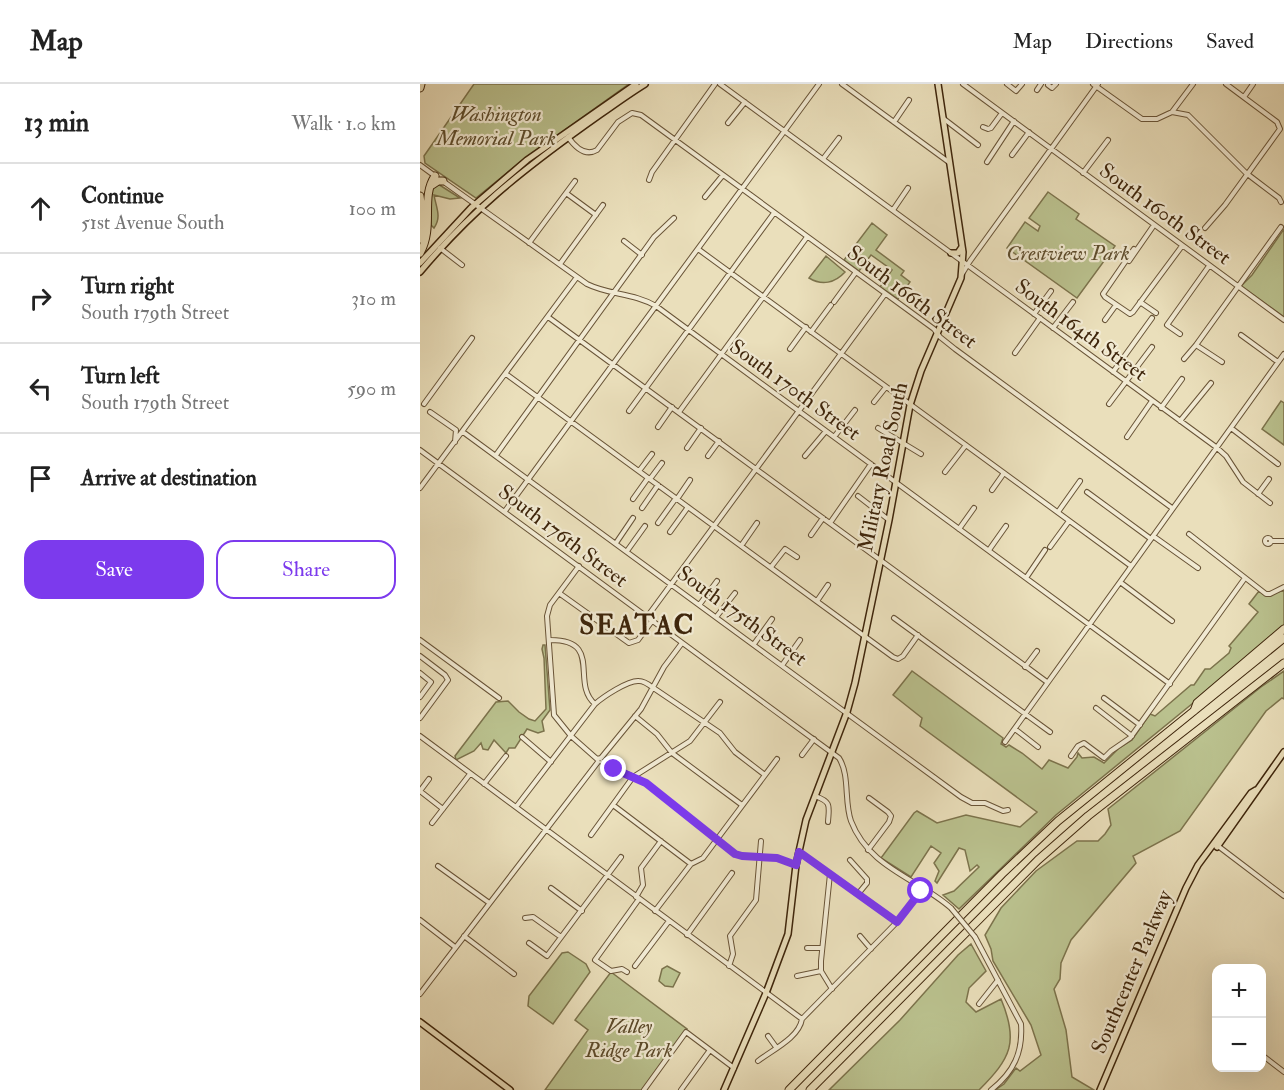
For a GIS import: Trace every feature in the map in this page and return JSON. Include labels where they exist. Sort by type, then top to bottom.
[{"type":"highway","points":[[421,263],[428,229],[429,190],[435,176]]},
{"type":"highway","points":[[429,190],[434,183],[443,182]]},
{"type":"highway","points":[[420,196],[423,220],[420,239]]},
{"type":"highway","points":[[1194,711],[1197,703],[1284,629]]},
{"type":"highway","points":[[789,1090],[1030,846],[1079,803],[1284,638]]},
{"type":"highway","points":[[810,1090],[1038,860],[1088,816],[1284,663]]},
{"type":"main road","points":[[421,263],[478,205],[527,160],[636,84]]},
{"type":"main road","points":[[421,263],[440,248],[478,205],[568,137],[645,84]]},
{"type":"main road","name":"Military Road South","points":[[724,1090],[766,993],[788,934],[796,865],[806,820],[847,712],[881,560],[910,405],[922,369],[965,264],[938,84]]},
{"type":"main road","points":[[568,137],[574,127]]},
{"type":"main road","points":[[951,253],[958,253],[963,248]]},
{"type":"main road","name":"Southcenter Parkway","points":[[1100,1090],[1186,888],[1198,868],[1284,752]]},
{"type":"main road","points":[[420,1022],[510,1090]]},
{"type":"street","points":[[649,180],[652,172],[715,84]]},
{"type":"street","name":"South 164th Street","points":[[720,84],[1216,447],[1226,456],[1240,479],[1270,503]]},
{"type":"street","points":[[505,512],[819,84]]},
{"type":"street","points":[[842,84],[950,163]]},
{"type":"street","name":"South 160th Street","points":[[963,84],[1284,320]]},
{"type":"street","points":[[1007,84],[1016,91],[1022,84]]},
{"type":"street","points":[[1037,90],[1045,85],[1053,88],[1056,84]]},
{"type":"street","points":[[965,264],[974,255],[1096,85],[1142,119],[1157,119],[1172,112],[1193,84]]},
{"type":"street","points":[[1205,228],[1225,205],[1280,127],[1277,122],[1226,84]]},
{"type":"street","points":[[1244,97],[1253,84]]},
{"type":"street","points":[[894,122],[909,100]]},
{"type":"street","points":[[728,123],[745,102]]},
{"type":"street","points":[[1172,112],[1183,113],[1191,117],[1246,173],[1279,198],[1281,202]]},
{"type":"street","name":"South 166th Street","points":[[568,137],[584,152],[592,153],[618,122],[632,113],[641,115],[935,330],[955,349],[1172,508]]},
{"type":"street","points":[[983,127],[991,128],[1002,113]]},
{"type":"street","points":[[944,119],[978,145]]},
{"type":"street","points":[[987,162],[1014,121]]},
{"type":"street","points":[[1012,155],[1029,132]]},
{"type":"street","points":[[823,159],[839,138]]},
{"type":"street","points":[[1083,173],[1108,140]]},
{"type":"street","name":"South 170th Street","points":[[420,165],[577,278],[596,288],[636,296],[656,306],[1170,684]]},
{"type":"street","points":[[705,197],[723,175]]},
{"type":"street","points":[[529,243],[575,181]]},
{"type":"street","points":[[893,210],[909,188]]},
{"type":"street","points":[[566,193],[596,215]]},
{"type":"street","points":[[560,264],[603,205]]},
{"type":"street","points":[[629,411],[774,213]]},
{"type":"street","points":[[495,455],[654,237],[674,218]]},
{"type":"street","points":[[1129,261],[1154,225]]},
{"type":"street","points":[[1184,359],[1281,227]]},
{"type":"street","points":[[679,412],[807,237]]},
{"type":"street","points":[[624,241],[642,255]]},
{"type":"street","points":[[1134,249],[1103,294],[1131,314],[1182,246]]},
{"type":"street","points":[[440,248],[462,265]]},
{"type":"street","points":[[963,248],[968,256],[974,255]]},
{"type":"street","points":[[698,249],[1131,566]]},
{"type":"street","points":[[1180,334],[1167,325],[1209,266]]},
{"type":"street","points":[[812,332],[856,272]]},
{"type":"street","points":[[420,488],[577,278]]},
{"type":"street","points":[[1034,314],[1051,291]]},
{"type":"street","points":[[647,617],[885,293]]},
{"type":"street","points":[[1053,328],[1073,302]]},
{"type":"street","points":[[1140,302],[1156,313]]},
{"type":"street","points":[[1105,320],[1116,305]]},
{"type":"street","points":[[548,317],[1047,682]]},
{"type":"street","points":[[1015,353],[1040,318]]},
{"type":"street","points":[[1113,372],[1152,318]]},
{"type":"street","points":[[790,349],[806,327]]},
{"type":"street","points":[[1241,335],[1278,362]]},
{"type":"street","points":[[424,404],[472,338]]},
{"type":"street","points":[[1196,345],[1222,362]]},
{"type":"street","points":[[1109,404],[1152,346]]},
{"type":"street","points":[[1005,742],[1284,354]]},
{"type":"street","points":[[506,374],[893,657],[898,659],[903,656],[918,635]]},
{"type":"street","points":[[1161,408],[1182,379]]},
{"type":"street","points":[[1180,421],[1211,382]]},
{"type":"street","points":[[874,402],[886,387]]},
{"type":"street","points":[[1127,437],[1152,401]]},
{"type":"street","points":[[658,427],[672,407]]},
{"type":"street","points":[[834,437],[855,410]]},
{"type":"street","points":[[430,412],[456,430],[455,443]]},
{"type":"street","points":[[687,448],[701,428]]},
{"type":"street","points":[[878,428],[921,454]]},
{"type":"street","points":[[1231,428],[1278,464]]},
{"type":"street","points":[[805,456],[826,431]]},
{"type":"street","name":"South 175th Street","points":[[463,432],[783,664],[967,801],[987,804],[1003,811],[1008,810]]},
{"type":"street","points":[[708,456],[719,441]]},
{"type":"street","points":[[945,472],[966,445]]},
{"type":"street","name":"South 176th Street","points":[[420,450],[832,753]]},
{"type":"street","points":[[639,471],[652,454]]},
{"type":"street","points":[[633,499],[662,463]]},
{"type":"street","points":[[830,523],[871,464]]},
{"type":"street","points":[[992,490],[1004,473]]},
{"type":"street","points":[[1258,494],[1269,479]]},
{"type":"street","points":[[658,523],[690,480]]},
{"type":"street","points":[[1058,512],[1080,481]]},
{"type":"street","points":[[642,508],[658,485]]},
{"type":"street","points":[[1087,492],[1198,568]]},
{"type":"street","points":[[858,496],[889,520]]},
{"type":"street","points":[[670,532],[688,507]]},
{"type":"street","points":[[960,529],[974,508]]},
{"type":"street","points":[[616,543],[633,518]]},
{"type":"street","points":[[811,535],[823,518]]},
{"type":"street","points":[[1050,547],[1069,520]]},
{"type":"street","points":[[741,546],[757,523]]},
{"type":"street","points":[[627,551],[645,526]]},
{"type":"street","points":[[989,550],[1006,526]]},
{"type":"street","points":[[1189,534],[1268,594],[1284,587]]},
{"type":"street","points":[[1271,541],[1284,541]]},
{"type":"street","points":[[771,567],[785,549],[797,557]]},
{"type":"street","points":[[1026,578],[1045,550]]},
{"type":"street","points":[[579,566],[548,610],[555,719],[600,760],[646,783],[738,856],[777,858],[796,865]]},
{"type":"street","points":[[1071,756],[1078,746],[1084,743],[1104,758],[1132,736],[1245,578]]},
{"type":"street","points":[[700,604],[717,581]]},
{"type":"street","points":[[1120,582],[1172,621]]},
{"type":"street","points":[[817,601],[828,585]]},
{"type":"street","points":[[559,593],[626,642],[632,643],[638,640],[652,621]]},
{"type":"street","points":[[717,616],[735,593]]},
{"type":"street","points":[[894,618],[1050,732]]},
{"type":"street","points":[[754,644],[772,619]]},
{"type":"street","points":[[420,640],[499,698]]},
{"type":"street","points":[[549,640],[568,642],[581,653],[588,695],[596,704]]},
{"type":"street","points":[[783,664],[800,640]]},
{"type":"street","points":[[420,994],[635,716],[664,667],[682,643]]},
{"type":"street","points":[[1026,667],[1037,651]]},
{"type":"street","points":[[420,656],[447,678],[447,682],[420,718]]},
{"type":"street","points":[[420,673],[431,682],[421,695]]},
{"type":"street","points":[[516,807],[596,704],[604,696],[632,682],[639,681],[652,687],[720,733],[735,752],[765,775]]},
{"type":"street","points":[[1104,698],[1140,725]]},
{"type":"street","points":[[591,835],[633,777],[690,741],[720,702]]},
{"type":"street","points":[[1096,708],[1132,736]]},
{"type":"street","points":[[635,716],[657,734],[672,753],[742,805]]},
{"type":"street","points":[[1015,729],[1038,747]]},
{"type":"street","points":[[420,736],[802,1019]]},
{"type":"street","points":[[522,737],[552,762]]},
{"type":"street","points":[[802,755],[814,739]]},
{"type":"street","points":[[832,753],[839,758],[843,767],[851,820],[868,850],[890,868],[951,908],[975,937],[1016,1012],[1022,1038],[1016,1062],[1010,1072],[991,1090]]},
{"type":"street","points":[[484,784],[506,756]]},
{"type":"street","points":[[655,912],[691,864],[701,860],[777,759]]},
{"type":"street","points":[[432,823],[470,774]]},
{"type":"street","points":[[429,779],[420,791],[443,809]]},
{"type":"street","points":[[816,796],[825,799],[828,803],[828,822]]},
{"type":"street","points":[[868,850],[890,822],[891,816],[869,798]]},
{"type":"street","points":[[613,805],[691,864]]},
{"type":"street","points":[[627,972],[622,969],[611,971],[595,960],[638,898],[643,885],[641,868],[661,841]]},
{"type":"street","points":[[729,966],[733,954],[730,936],[756,900],[761,841]]},
{"type":"street","points":[[1216,845],[1284,896]]},
{"type":"street","points":[[799,852],[897,922]]},
{"type":"street","points":[[529,943],[547,956],[621,857]]},
{"type":"street","points":[[850,861],[867,879],[867,883],[858,894]]},
{"type":"street","points":[[438,866],[489,903]]},
{"type":"street","points":[[687,935],[732,873]]},
{"type":"street","points":[[830,874],[821,971],[832,989]]},
{"type":"street","points":[[551,888],[582,911]]},
{"type":"street","points":[[758,1061],[794,1035],[802,1019],[897,922],[923,888]]},
{"type":"street","points":[[525,918],[533,917],[561,937]]},
{"type":"street","points":[[420,920],[456,947]]},
{"type":"street","points":[[635,966],[669,921]]},
{"type":"street","points":[[464,936],[514,974]]},
{"type":"street","points":[[860,936],[871,949]]},
{"type":"street","points":[[807,948],[822,948]]},
{"type":"street","points":[[797,976],[821,971]]},
{"type":"street","points":[[979,1004],[998,980]]},
{"type":"street","points":[[644,1090],[687,1032],[734,1068]]},
{"type":"street","points":[[768,1036],[776,1047]]},
{"type":"street","points":[[681,1090],[710,1050]]},
{"type":"street","points":[[1266,1058],[1284,1072]]},
{"type":"green space","name":"Washington Memorial Park","points":[[474,84],[629,84],[524,159],[476,198],[425,163],[424,156]]},
{"type":"green space","points":[[438,184],[460,198],[450,199],[434,195],[438,216],[434,228],[431,225],[430,197],[434,185]]},
{"type":"green space","name":"Crestview Park","points":[[1048,192],[1079,214],[1076,219],[1115,246],[1077,298],[1007,248],[1025,222],[1038,231],[1040,226],[1029,218]]},
{"type":"green space","points":[[872,223],[887,235],[876,250],[904,271],[901,275],[910,282],[898,299],[880,287],[892,270],[871,255],[859,271],[844,260]]},
{"type":"green space","points":[[1284,229],[1284,317],[1241,286],[1252,275]]},
{"type":"green space","points":[[826,256],[845,272],[837,279],[823,283],[809,278]]},
{"type":"green space","points":[[1281,401],[1284,403],[1284,445],[1262,429]]},
{"type":"green space","points":[[1284,590],[1284,626],[1056,815],[959,909],[943,895],[954,891],[979,867],[977,865],[970,871],[965,850],[959,848],[937,883],[935,881],[939,871],[934,863],[941,853],[931,846],[911,877],[881,858],[917,811],[937,823],[966,815],[1020,827],[1037,812],[920,726],[922,718],[893,695],[912,671],[1003,738],[1001,744],[1006,747],[1009,745],[1042,769],[1049,760],[1068,768],[1078,753],[1082,758],[1094,757],[1104,763],[1119,748],[1132,740],[1150,714],[1155,716],[1191,685],[1194,685],[1205,669],[1210,669],[1229,653],[1231,648],[1229,646],[1258,612],[1249,604],[1259,591],[1267,596]]},
{"type":"green space","points":[[543,645],[545,645],[550,710],[542,721],[544,731],[538,733],[527,729],[515,748],[509,748],[506,753],[494,740],[488,750],[483,749],[481,743],[474,751],[456,760],[455,756],[496,702],[508,701],[519,712],[535,721],[546,709]]},
{"type":"green space","points":[[1284,671],[1284,699],[1282,698],[1266,711],[1180,831],[1133,856],[1136,863],[1071,940],[1061,963],[1060,979],[1054,989],[1066,1030],[1072,1077],[1094,1090],[995,1090],[1004,1084],[1016,1068],[1020,1071],[1041,1055],[1031,1025],[993,961],[985,935],[1001,908],[1036,871],[1077,841],[1098,841],[1111,825],[1108,809]]},
{"type":"green space","points":[[971,944],[986,971],[969,988],[966,1002],[976,1012],[1001,999],[1010,1027],[1009,1049],[990,1079],[979,1090],[829,1090],[900,1020],[958,955]]},
{"type":"green space","points":[[568,952],[586,964],[590,972],[553,1024],[528,1006],[529,996],[562,953]]},
{"type":"green space","points":[[667,966],[680,973],[673,987],[665,986],[659,981],[662,969]]},
{"type":"green space","name":"Valley Ridge Park","points":[[611,972],[687,1029],[642,1090],[545,1090],[588,1030],[575,1020]]},
{"type":"district","name":"SEATAC","points":[[637,625]]},
{"type":"route","points":[[614,769],[646,783],[738,856],[777,858],[796,865],[799,852],[897,922],[921,891]]}]
